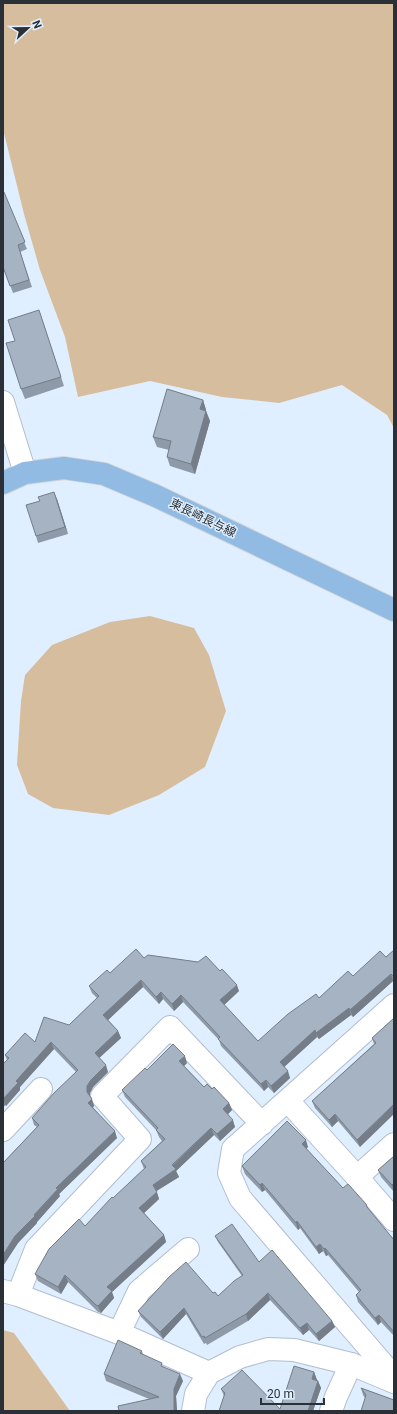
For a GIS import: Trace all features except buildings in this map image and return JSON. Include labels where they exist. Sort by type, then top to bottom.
[{"type":"main road","name":"東長崎長与線","points":[[3,483],[25,473],[64,468],[104,474],[156,496],[394,610]]},
{"type":"street","points":[[3,402],[25,473]]},
{"type":"street","points":[[394,1005],[233,1149],[229,1173],[240,1198],[394,1377]]},
{"type":"street","points":[[209,1373],[119,1333],[11,1293],[36,1249],[140,1139],[102,1096],[170,1027],[262,1124]]},
{"type":"street","points":[[3,1130],[40,1089]]},
{"type":"street","points":[[288,1101],[394,1220]]},
{"type":"street","points":[[357,1177],[394,1144]]},
{"type":"street","points":[[119,1333],[139,1292],[188,1249]]},
{"type":"street","points":[[194,1411],[196,1394],[209,1373],[240,1357],[268,1349],[294,1350],[351,1364],[394,1382]]},
{"type":"street","points":[[331,1411],[351,1364]]},
{"type":"shaded area","points":[[3,3],[394,3],[394,428],[387,415],[342,385],[279,403],[222,397],[150,381],[78,397],[65,337],[40,270],[24,214],[3,129]]},
{"type":"shaded area","points":[[150,616],[194,628],[209,655],[226,711],[205,767],[159,795],[109,815],[53,808],[28,794],[17,765],[21,701],[25,675],[52,645],[110,622]]},
{"type":"shaded area","points":[[3,1330],[14,1333],[70,1411],[3,1411]]}]
